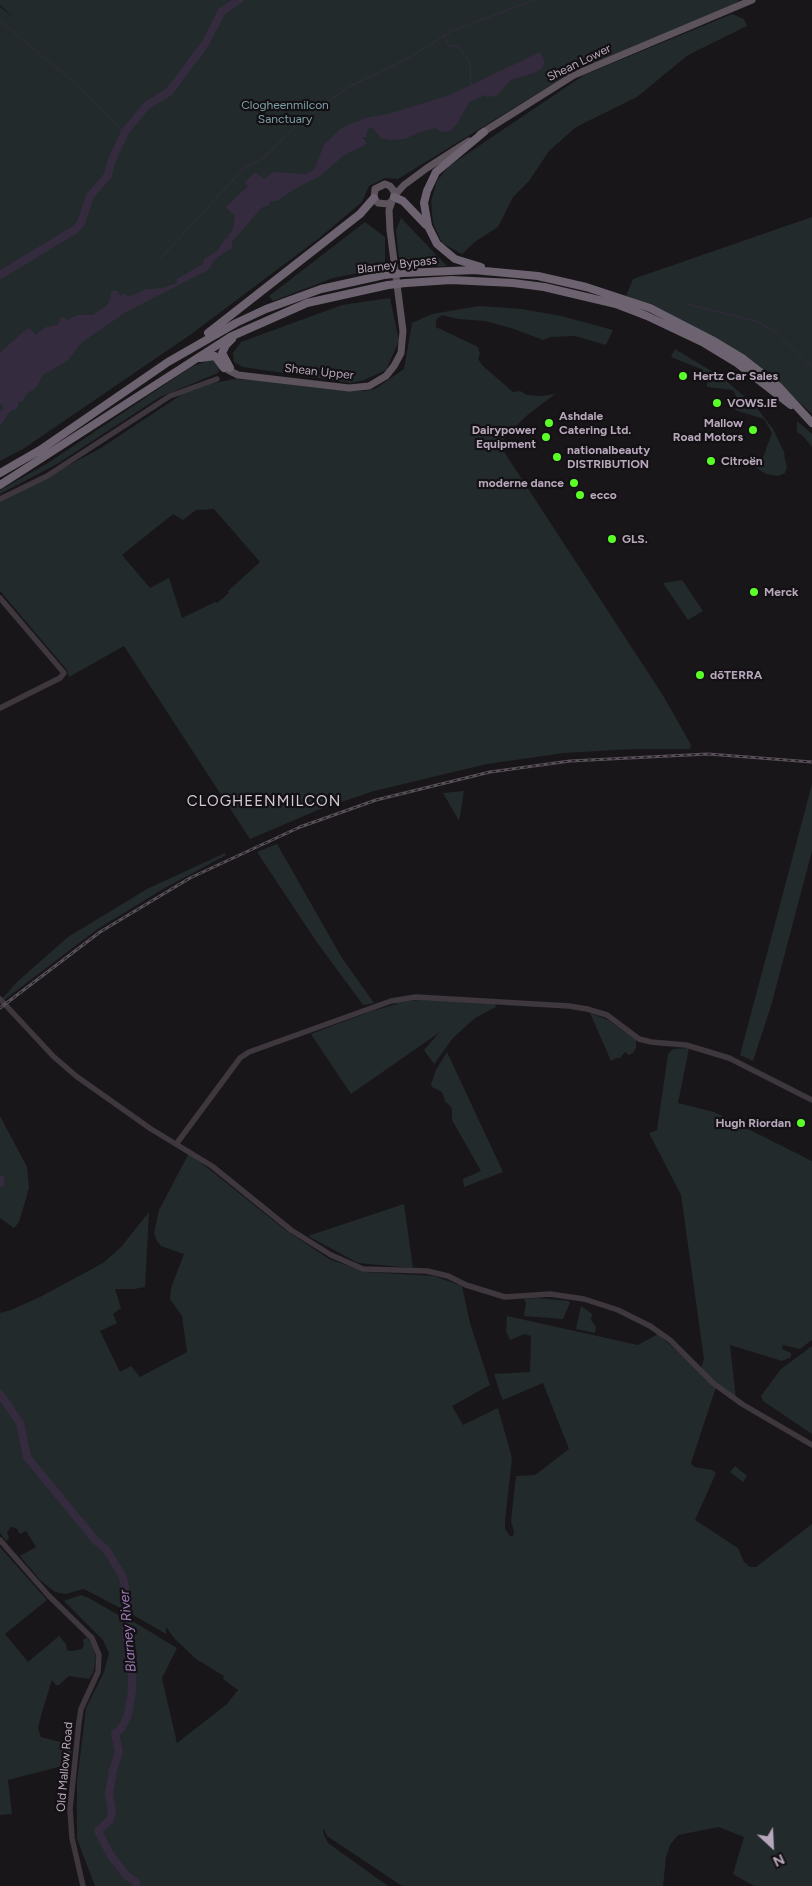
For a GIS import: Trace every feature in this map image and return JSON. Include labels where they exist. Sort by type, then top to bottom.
[{"type":"highway","points":[[484,132],[442,164],[430,181],[424,203],[428,226],[437,244],[463,263],[538,276]]},
{"type":"highway","points":[[168,362],[226,320],[343,228],[367,207],[374,198]]},
{"type":"highway","points":[[394,198],[407,205],[428,226]]},
{"type":"highway","name":"Blarney Bypass","points":[[0,473],[40,450],[168,362],[208,337],[266,309],[321,289],[403,273],[474,270],[538,276],[586,287],[643,305],[742,358],[779,387],[810,421]]},
{"type":"highway","name":"Blarney Bypass","points":[[0,485],[39,462],[187,362],[252,326],[307,303],[388,285],[406,283],[451,280],[513,283],[577,294],[616,304],[647,316],[704,343],[737,364],[810,421]]},
{"type":"highway","points":[[229,369],[223,356],[224,348],[252,326]]},
{"type":"highway","points":[[187,362],[211,355],[229,369]]},
{"type":"main road","name":"Shean Lower","points":[[394,198],[404,185],[427,168],[574,75],[752,0]]},
{"type":"main road","name":"Shean Lower","points":[[391,187],[427,168]]},
{"type":"main road","points":[[385,184],[391,187],[394,198],[388,204],[381,204],[374,198],[374,192],[379,185],[385,184]]},
{"type":"main road","name":"Shean Upper","points":[[229,369],[246,375],[349,388],[372,384],[386,376],[398,360],[403,343],[390,230],[389,210],[394,198]]},
{"type":"main road","name":"Shean Upper","points":[[381,204],[390,230]]},
{"type":"street","points":[[0,499],[47,476],[170,396],[217,379]]},
{"type":"street","points":[[0,598],[64,673],[60,678],[0,708]]},
{"type":"street","points":[[177,1143],[240,1058],[249,1052],[383,1004],[416,997],[569,1006],[587,1009],[607,1015],[639,1039],[657,1043],[686,1045],[729,1058],[812,1100]]},
{"type":"street","points":[[0,999],[53,1056],[76,1076],[151,1129],[177,1143],[212,1166],[291,1230],[348,1264],[363,1269],[392,1272],[427,1271],[448,1276],[500,1296],[514,1297],[550,1294],[584,1299],[618,1310],[650,1326],[670,1340],[713,1383],[742,1404],[812,1445]]},
{"type":"street","name":"Old Mallow Road","points":[[0,1540],[49,1596],[92,1638],[99,1655],[98,1672],[81,1709],[70,1809],[72,1838],[83,1886]]},
{"type":"green space","name":"Clogheenmilcon Sanctuary","points":[[0,0],[740,0],[733,5],[574,71],[398,179],[385,178],[369,186],[362,202],[318,239],[190,335],[23,449],[0,461],[0,7],[13,17],[0,5]]},
{"type":"green space","points":[[732,14],[744,19],[747,26],[688,55],[637,97],[576,127],[549,151],[529,181],[513,197],[498,227],[476,241],[462,254],[442,243],[433,223],[431,201],[437,181],[449,166],[584,75]]},
{"type":"green space","points":[[812,217],[812,414],[770,376],[649,304],[626,296],[633,279]]},
{"type":"green space","points":[[401,218],[447,266],[400,267],[396,230]]},
{"type":"green space","points":[[365,222],[385,237],[385,268],[333,278],[273,301],[269,296]]},
{"type":"green space","points":[[390,298],[399,341],[386,370],[364,380],[351,383],[243,367],[234,362],[233,353],[241,342],[342,305]]},
{"type":"green space","points":[[479,306],[522,309],[561,316],[613,330],[606,345],[575,336],[551,337],[543,340],[485,321],[458,319],[442,315],[436,320],[436,327],[478,347],[480,354],[478,359],[483,366],[513,392],[520,391],[527,395],[541,396],[555,394],[525,417],[499,444],[664,697],[691,745],[690,749],[634,749],[564,753],[487,764],[374,791],[318,810],[250,839],[124,646],[69,677],[67,670],[0,591],[0,502],[101,448],[184,393],[210,384],[234,379],[337,390],[364,391],[375,389],[404,369],[412,323],[432,314]],"holes":[[[214,509],[260,562],[217,603],[215,602],[182,618],[169,578],[150,588],[122,555],[173,514],[183,520],[196,510]]]},
{"type":"green space","points":[[675,349],[723,378],[756,407],[773,429],[785,454],[787,467],[785,473],[778,476],[766,474],[737,455],[761,463],[772,433],[764,419],[735,410],[738,400],[733,390],[707,387],[707,377],[701,369],[671,357]]},
{"type":"green space","points":[[212,359],[220,368],[218,373],[160,397],[57,464],[0,494],[0,490],[48,463],[191,367]]},
{"type":"green space","points":[[797,421],[812,434],[812,447],[797,432]]},
{"type":"green space","points":[[682,580],[703,611],[688,620],[663,583]]},
{"type":"green space","points":[[812,784],[812,851],[771,1006],[753,1061],[740,1055]]},
{"type":"green space","points":[[464,791],[461,810],[459,821],[443,793]]},
{"type":"green space","points":[[277,844],[342,958],[374,1003],[363,1005],[316,941],[257,852]]},
{"type":"green space","points":[[225,853],[226,855],[165,888],[99,928],[4,1000],[2,999],[18,981],[68,937],[147,889]]},
{"type":"green space","points":[[432,999],[495,1003],[496,1007],[475,1018],[453,1038],[434,1064],[424,1050],[440,1032],[351,1094],[311,1034],[372,1011],[397,1004],[396,1002]]},
{"type":"green space","points":[[590,1013],[608,1020],[636,1040],[636,1048],[633,1053],[629,1055],[625,1052],[620,1058],[611,1061]]},
{"type":"green space","points":[[689,1048],[678,1103],[714,1112],[812,1161],[812,1340],[800,1349],[783,1345],[782,1349],[791,1353],[791,1357],[782,1361],[730,1345],[736,1399],[700,1371],[704,1359],[681,1195],[649,1133],[657,1130],[668,1054],[673,1049]]},
{"type":"green space","points":[[447,1052],[503,1172],[464,1187],[463,1179],[481,1171],[452,1120],[452,1108],[445,1101],[442,1092],[432,1087],[431,1084],[436,1070]]},
{"type":"green space","points":[[0,1116],[27,1167],[29,1188],[19,1222],[14,1228],[0,1218],[2,1178],[0,1176]]},
{"type":"green space","points":[[189,1153],[284,1229],[329,1259],[365,1272],[434,1276],[462,1286],[470,1323],[490,1385],[452,1406],[463,1425],[498,1408],[512,1458],[505,1521],[505,1529],[510,1536],[513,1536],[514,1532],[511,1521],[516,1476],[535,1475],[569,1449],[543,1383],[503,1400],[501,1396],[494,1374],[530,1372],[531,1336],[524,1334],[510,1340],[506,1331],[507,1316],[638,1345],[658,1334],[716,1387],[691,1463],[694,1467],[712,1470],[716,1473],[695,1520],[738,1548],[744,1562],[750,1567],[756,1567],[812,1524],[812,1886],[754,1886],[733,1874],[744,1837],[719,1827],[678,1835],[670,1845],[666,1857],[663,1886],[402,1886],[327,1836],[324,1829],[323,1833],[328,1843],[388,1886],[95,1886],[77,1839],[77,1782],[86,1708],[104,1672],[109,1653],[103,1640],[64,1601],[81,1595],[89,1598],[125,1619],[124,1624],[128,1627],[129,1619],[177,1648],[162,1678],[177,1743],[227,1704],[238,1690],[223,1679],[224,1676],[196,1659],[175,1639],[166,1627],[166,1634],[128,1612],[123,1580],[106,1550],[120,1577],[126,1611],[84,1589],[65,1594],[55,1592],[40,1580],[20,1556],[36,1547],[26,1531],[20,1534],[16,1528],[11,1527],[7,1532],[9,1538],[6,1541],[0,1533],[0,1397],[20,1423],[25,1447],[27,1446],[23,1424],[0,1391],[0,1313],[40,1297],[103,1263],[121,1247],[149,1212],[145,1287],[115,1289],[121,1308],[113,1314],[117,1323],[100,1331],[120,1372],[131,1366],[140,1377],[187,1352],[182,1316],[170,1299],[171,1288],[184,1254],[161,1246],[154,1233],[159,1210]]},
{"type":"green space","points":[[404,1204],[413,1268],[358,1263],[308,1236]]},
{"type":"green space","points":[[538,1298],[569,1301],[570,1303],[563,1319],[524,1316],[526,1303],[524,1299]]},
{"type":"green space","points":[[581,1306],[592,1314],[591,1320],[596,1327],[595,1333],[576,1329]]},
{"type":"green space","points":[[812,1346],[812,1434],[763,1401],[761,1396],[781,1369]]},
{"type":"green space","points":[[735,1466],[747,1476],[743,1482],[730,1472]]},
{"type":"green space","points":[[0,1547],[47,1600],[5,1634],[28,1662],[59,1636],[66,1644],[67,1650],[72,1651],[82,1649],[83,1640],[87,1637],[94,1646],[96,1659],[93,1673],[89,1679],[69,1676],[59,1685],[56,1685],[52,1680],[38,1728],[41,1737],[72,1745],[70,1764],[8,1780],[12,1814],[0,1815]]},
{"type":"shaded area","points":[[540,52],[545,62],[542,68],[534,73],[511,80],[496,96],[487,97],[485,95],[469,102],[457,124],[450,131],[442,132],[435,128],[405,139],[390,140],[381,138],[372,127],[367,130],[366,137],[362,137],[367,144],[343,156],[320,176],[261,208],[232,242],[232,248],[216,258],[208,270],[126,312],[81,343],[68,360],[43,375],[36,388],[26,394],[23,401],[19,402],[17,409],[10,411],[0,426],[0,412],[4,408],[0,403],[0,353],[23,332],[29,328],[36,335],[46,327],[58,325],[61,317],[68,320],[77,315],[93,315],[106,306],[111,299],[111,291],[117,291],[121,296],[124,293],[128,297],[146,289],[163,288],[177,283],[177,279],[203,264],[204,259],[216,252],[226,238],[229,238],[228,234],[232,232],[235,216],[226,207],[248,186],[245,182],[255,172],[264,179],[274,172],[305,174],[314,170],[324,145],[341,128],[365,118],[388,114],[450,95]]},
{"type":"waterway","name":"Blarney River","points":[[0,275],[76,229],[81,223],[90,196],[108,175],[111,162],[125,132],[147,105],[169,92],[205,44],[222,11],[239,0]]},
{"type":"waterway","points":[[160,259],[244,168],[262,159],[297,125],[348,87],[405,60],[452,31],[534,0]]},
{"type":"waterway","points":[[0,21],[70,79],[125,133]]},
{"type":"waterway","points":[[444,36],[449,46],[458,46],[470,62],[471,85]]},
{"type":"waterway","points":[[686,304],[759,322],[775,332],[812,367]]},
{"type":"waterway","name":"Blarney River","points":[[0,1394],[20,1423],[27,1457],[96,1541],[106,1549],[123,1577],[128,1605],[126,1635],[132,1665],[132,1691],[128,1715],[121,1729],[115,1733],[119,1752],[113,1770],[109,1794],[112,1811],[110,1820],[98,1831],[111,1856],[127,1876],[136,1882],[137,1886]]},
{"type":"railway","points":[[0,1008],[100,932],[190,878],[300,827],[376,800],[490,772],[570,761],[708,754],[812,762]]},
{"type":"place","name":"Hertz Car Sales","points":[[683,376]]},
{"type":"place","name":"VOWS.IE","points":[[717,403]]},
{"type":"place","name":"Ashdale Catering Ltd.","points":[[549,423]]},
{"type":"place","name":"Mallow Road Motors","points":[[753,430]]},
{"type":"place","name":"Dairypower Equipment","points":[[546,437]]},
{"type":"place","name":"nationalbeauty DISTRIBUTION","points":[[557,457]]},
{"type":"place","name":"Citroën","points":[[711,461]]},
{"type":"place","name":"moderne dance","points":[[574,483]]},
{"type":"place","name":"ecco","points":[[580,495]]},
{"type":"place","name":"GLS.","points":[[612,539]]},
{"type":"place","name":"Merck","points":[[754,592]]},
{"type":"place","name":"dōTERRA","points":[[700,675]]},
{"type":"place","name":"Hugh Riordan","points":[[801,1123]]},
{"type":"district","name":"CLOGHEENMILCON","points":[[264,802]]}]
